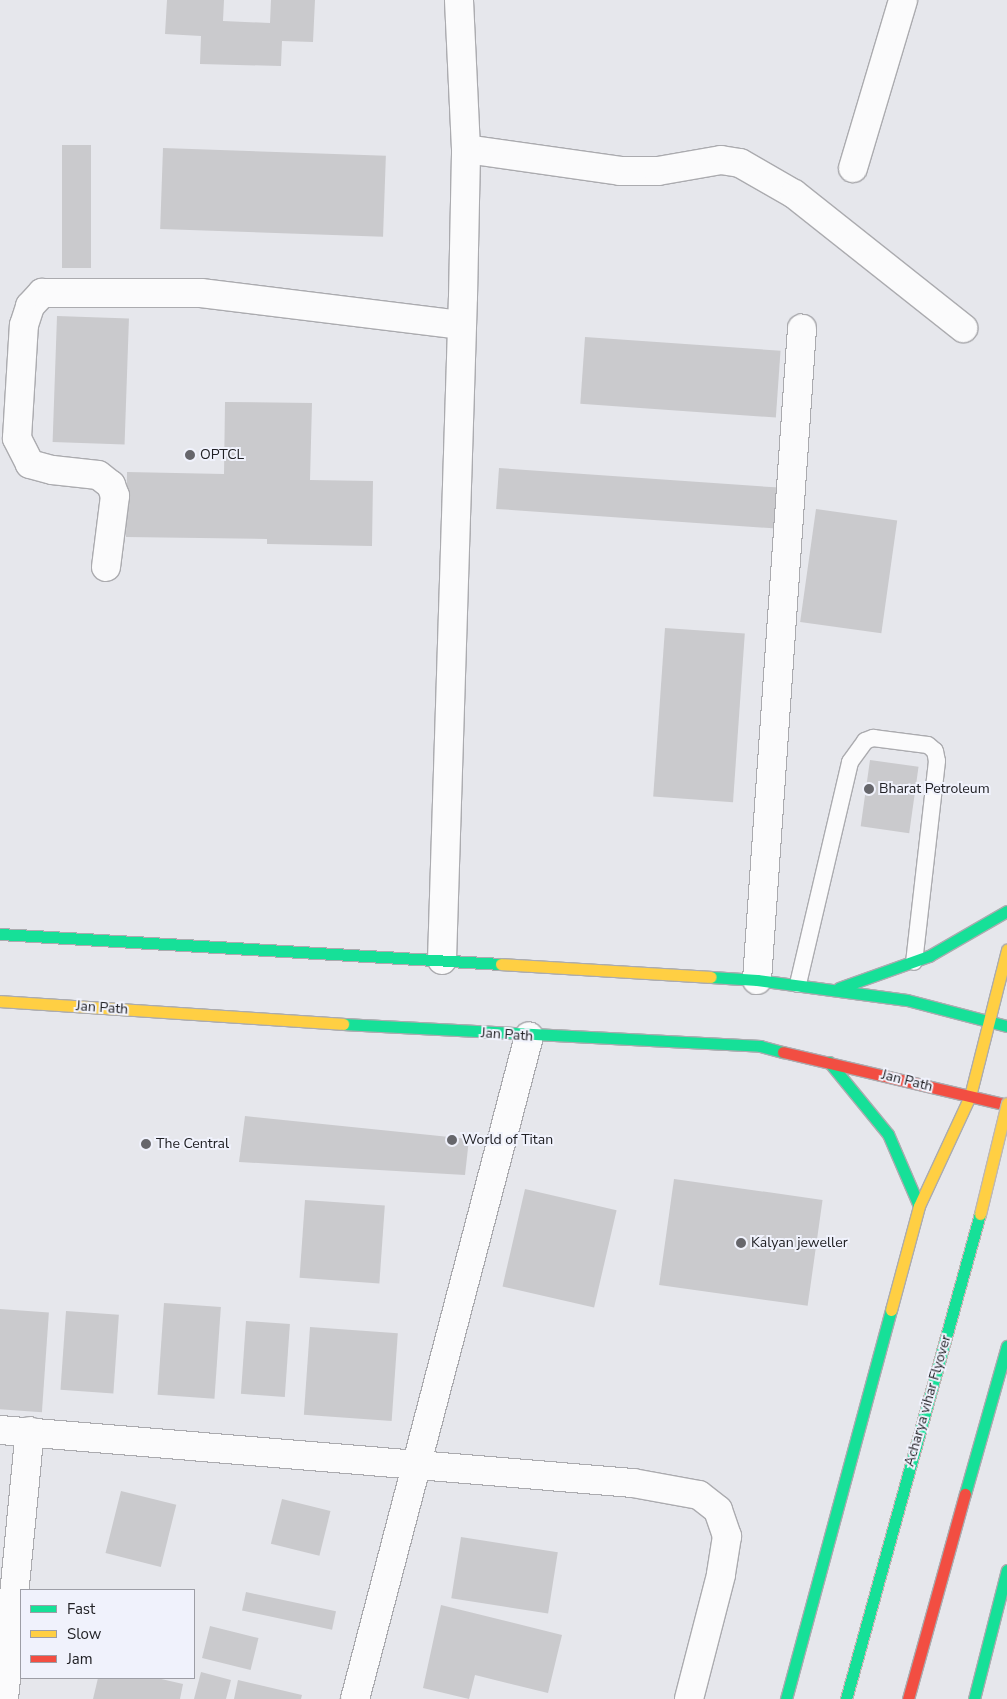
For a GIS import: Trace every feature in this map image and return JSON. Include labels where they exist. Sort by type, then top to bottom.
[{"type":"main road","points":[[838,988],[914,962],[1007,911]]},
{"type":"main road","points":[[0,934],[757,980],[838,988],[907,1000],[1007,1026]]},
{"type":"main road","points":[[786,1699],[919,1206],[970,1096],[1007,950]]},
{"type":"main road","name":"Jan Path","points":[[0,1001],[530,1036],[760,1046],[1007,1104]]},
{"type":"main road","points":[[829,1062],[888,1134],[919,1206]]},
{"type":"main road","name":"Acharya vihar Flyover","points":[[846,1699],[969,1256],[1007,1104]]},
{"type":"main road","points":[[908,1699],[1007,1346]]},
{"type":"main road","points":[[974,1699],[1007,1570]]},
{"type":"street","points":[[442,960],[466,149],[459,0]]},
{"type":"street","points":[[853,168],[903,0]]},
{"type":"street","points":[[466,149],[620,171],[658,171],[721,160],[740,163],[794,194],[962,328]]},
{"type":"street","points":[[106,566],[115,496],[111,485],[98,475],[52,470],[30,464],[17,438],[24,325],[30,306],[42,293],[201,294],[462,325]]},
{"type":"street","points":[[757,980],[802,329]]},
{"type":"street","points":[[355,1699],[530,1036]]},
{"type":"street","points":[[0,1430],[416,1464],[672,1489],[699,1495],[718,1510],[727,1536],[721,1575],[689,1699]]},
{"type":"street","points":[[4,1699],[30,1431]]},
{"type":"lane","points":[[798,984],[850,762],[865,741],[873,738],[928,745],[934,751],[937,761],[914,962]]},
{"type":"building","points":[[167,0],[224,0],[223,21],[270,23],[271,0],[315,0],[313,42],[282,41],[281,66],[200,64],[201,36],[165,34]]},
{"type":"building","points":[[62,145],[91,145],[91,268],[62,268]]},
{"type":"building","points":[[163,148],[386,156],[383,237],[160,229]]},
{"type":"building","points":[[57,316],[129,319],[125,444],[53,442]]},
{"type":"building","points":[[585,337],[781,351],[776,418],[580,404]]},
{"type":"building","points":[[225,402],[312,403],[310,480],[373,481],[372,546],[267,544],[267,539],[126,537],[127,472],[224,474]]},
{"type":"building","points":[[499,468],[779,488],[776,529],[496,509]]},
{"type":"building","points":[[816,509],[897,520],[881,633],[800,622]]},
{"type":"building","points":[[665,628],[745,634],[733,802],[653,797]]},
{"type":"building","points":[[870,760],[919,767],[909,833],[861,826]]},
{"type":"building","points":[[245,1116],[469,1139],[465,1175],[239,1162]]},
{"type":"building","name":"Kalyan jeweller","points":[[674,1179],[823,1200],[808,1306],[659,1285]]},
{"type":"building","points":[[525,1189],[617,1210],[594,1308],[503,1286]]},
{"type":"building","points":[[305,1200],[385,1206],[379,1283],[300,1278]]},
{"type":"building","points":[[164,1303],[221,1307],[214,1399],[158,1395]]},
{"type":"building","points":[[0,1309],[49,1312],[42,1412],[0,1409]]},
{"type":"building","points":[[66,1311],[119,1315],[113,1394],[60,1390]]},
{"type":"building","points":[[246,1321],[290,1324],[285,1397],[241,1394]]},
{"type":"building","points":[[310,1327],[398,1333],[392,1421],[304,1415]]},
{"type":"building","points":[[121,1491],[176,1505],[161,1567],[106,1553]]},
{"type":"building","points":[[282,1499],[331,1511],[319,1556],[271,1544]]},
{"type":"building","points":[[461,1537],[558,1552],[548,1614],[451,1598]]},
{"type":"building","points":[[246,1592],[336,1611],[332,1630],[242,1611]]},
{"type":"building","points":[[441,1605],[562,1635],[548,1693],[475,1675],[469,1699],[423,1688]]},
{"type":"building","points":[[210,1626],[259,1638],[251,1670],[202,1658]]},
{"type":"building","points":[[201,1672],[231,1680],[226,1699],[194,1699]]},
{"type":"building","points":[[98,1679],[161,1679],[183,1684],[180,1699],[93,1699]]},
{"type":"building","points":[[238,1680],[302,1695],[301,1699],[234,1699]]},
{"type":"traffic: fast","points":[[839,988],[929,956],[1007,911]]},
{"type":"traffic: fast","points":[[0,934],[501,964]]},
{"type":"traffic: fast","points":[[711,977],[757,980],[907,1000],[1007,1026]]},
{"type":"traffic: fast","points":[[343,1024],[760,1046],[783,1052]]},
{"type":"traffic: fast","points":[[829,1062],[888,1134],[919,1206]]},
{"type":"traffic: fast","points":[[846,1699],[980,1214]]},
{"type":"traffic: fast","points":[[786,1699],[891,1310]]},
{"type":"traffic: fast","points":[[965,1494],[1007,1346]]},
{"type":"traffic: fast","points":[[974,1699],[1007,1570]]},
{"type":"traffic: slow","points":[[891,1310],[919,1206],[970,1096],[1007,950]]},
{"type":"traffic: slow","points":[[501,964],[711,977]]},
{"type":"traffic: slow","points":[[0,1001],[343,1024]]},
{"type":"traffic: slow","points":[[980,1214],[1007,1103]]},
{"type":"traffic: jam","points":[[783,1052],[1007,1105]]},
{"type":"traffic: jam","points":[[908,1699],[965,1494]]},
{"type":"place","name":"OPTCL","points":[[190,455]]},
{"type":"place","name":"Bharat Petroleum","points":[[869,789]]},
{"type":"place","name":"World of Titan","points":[[452,1140]]},
{"type":"place","name":"The Central","points":[[146,1144]]},
{"type":"place","name":"Kalyan jeweller","points":[[741,1243]]}]
